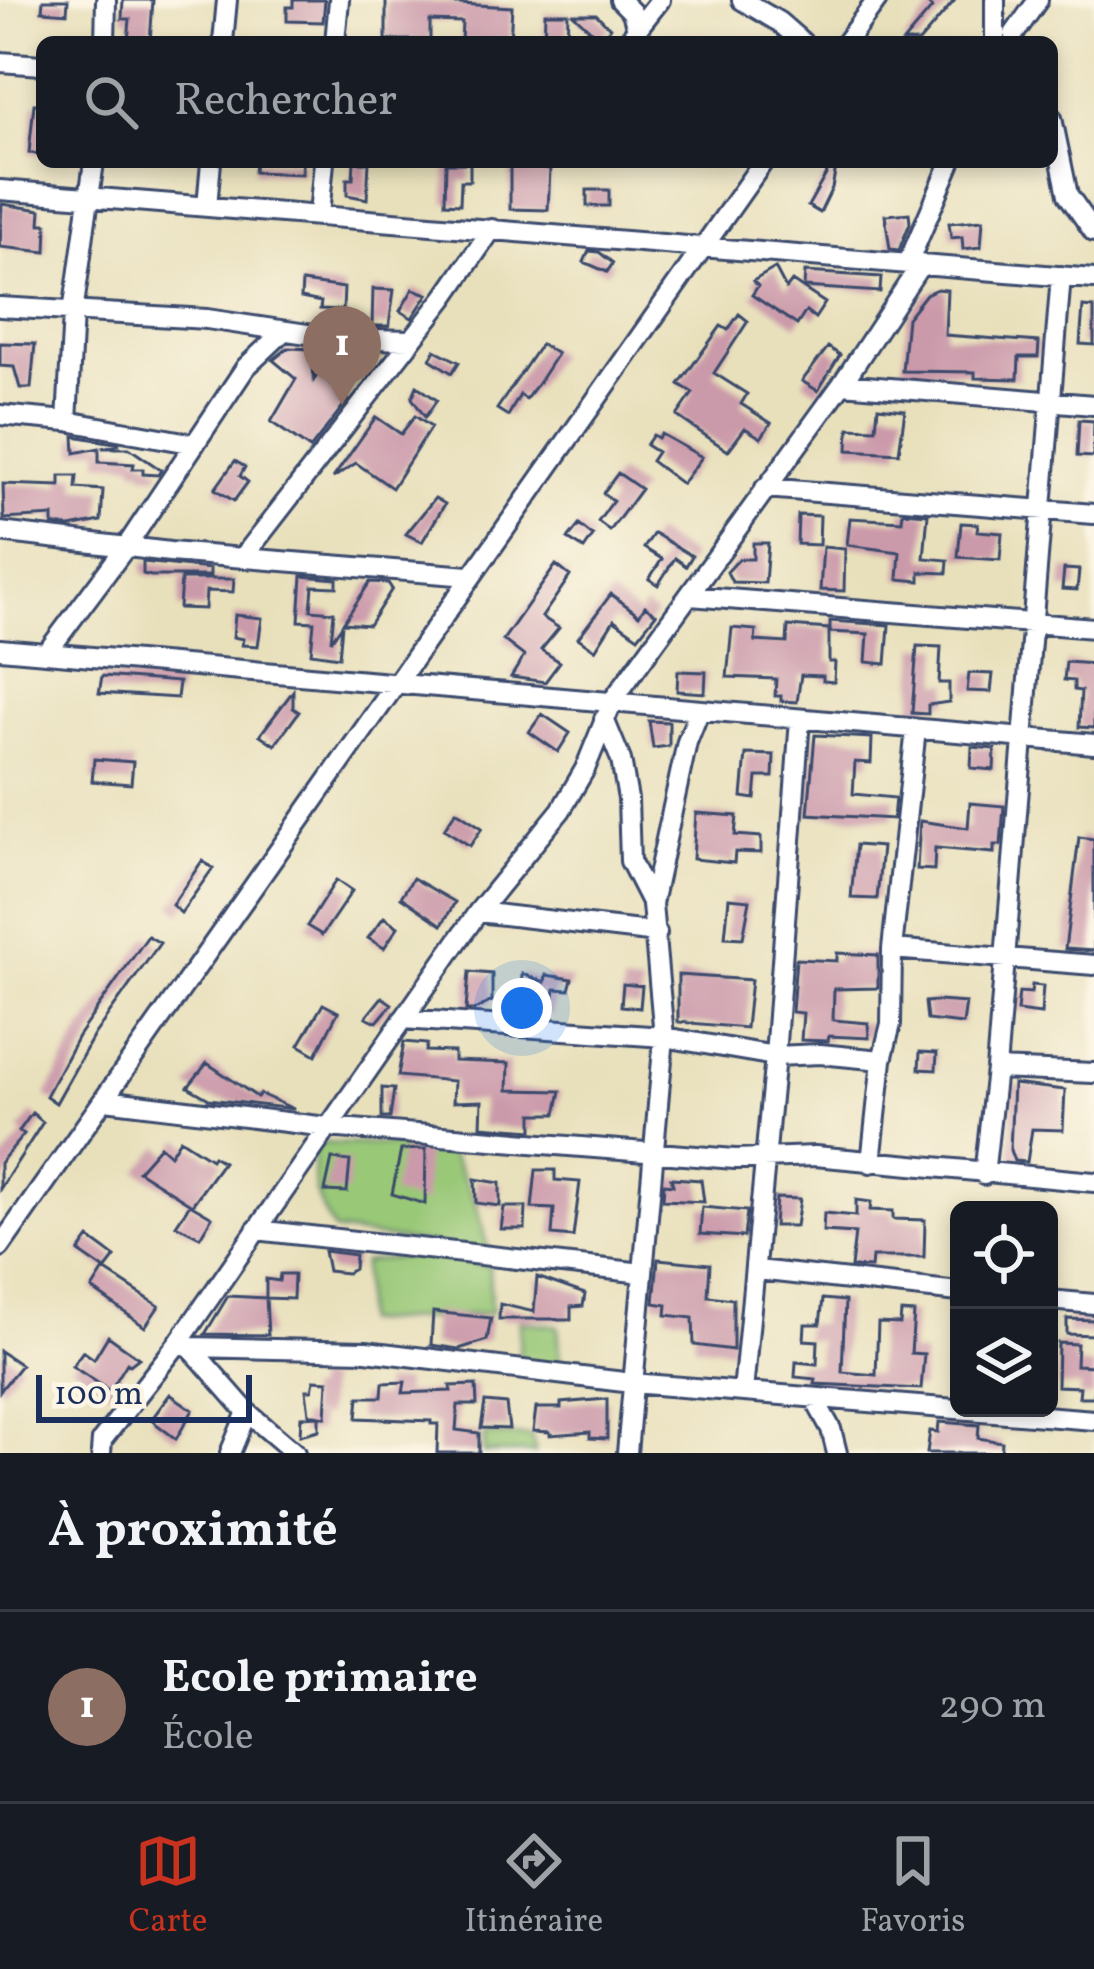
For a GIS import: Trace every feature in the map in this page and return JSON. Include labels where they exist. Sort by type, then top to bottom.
[{"type":"street","points":[[105,36],[106,0]]},
{"type":"street","points":[[223,36],[226,0]]},
{"type":"street","points":[[336,36],[339,0]]},
{"type":"street","points":[[620,0],[632,12],[632,36]]},
{"type":"street","points":[[632,36],[660,0]]},
{"type":"street","points":[[742,0],[795,36]]},
{"type":"street","points":[[850,36],[877,0]]},
{"type":"street","points":[[1017,36],[1038,0]]},
{"type":"street","points":[[996,3],[1015,36]]},
{"type":"street","points":[[994,36],[996,3]]},
{"type":"street","points":[[0,62],[36,65]]},
{"type":"street","points":[[1058,145],[1069,195],[1094,232]]},
{"type":"street","points":[[67,421],[74,313],[93,168]]},
{"type":"street","points":[[207,206],[210,168]]},
{"type":"street","points":[[319,215],[323,168]]},
{"type":"street","points":[[0,1247],[759,168]]},
{"type":"street","points":[[101,1453],[102,1440],[185,1345],[256,1230],[478,912],[561,810],[585,769],[613,700],[842,384],[914,263],[949,168]]},
{"type":"street","points":[[0,190],[1094,279]]},
{"type":"street","points":[[244,556],[492,229]]},
{"type":"street","points":[[984,1175],[1061,276]]},
{"type":"street","points":[[0,308],[207,319],[284,331],[410,340]]},
{"type":"street","points":[[48,651],[128,544],[246,367],[284,331]]},
{"type":"street","points":[[842,384],[1094,405]]},
{"type":"street","points":[[0,415],[67,421],[195,444]]},
{"type":"street","points":[[765,488],[1094,514]]},
{"type":"street","points":[[0,532],[170,552],[470,576]]},
{"type":"street","points":[[690,596],[1094,628]]},
{"type":"street","points":[[0,649],[1094,744]]},
{"type":"street","points":[[652,904],[699,712]]},
{"type":"street","points":[[604,719],[622,760],[630,861],[652,904],[664,1037],[627,1453]]},
{"type":"street","points":[[743,1393],[800,719]]},
{"type":"street","points":[[871,1163],[882,1060],[891,1024],[892,949],[916,729]]},
{"type":"street","points":[[478,912],[657,933]]},
{"type":"street","points":[[892,949],[1094,965]]},
{"type":"street","points":[[403,1019],[664,1037],[775,1056],[820,1054],[882,1060]]},
{"type":"street","points":[[996,1069],[1094,1073]]},
{"type":"street","points":[[105,1100],[327,1126],[655,1154],[735,1159],[815,1156],[1094,1183]]},
{"type":"street","points":[[256,1230],[643,1273]]},
{"type":"street","points":[[757,1270],[950,1291]]},
{"type":"street","points":[[1058,1301],[1094,1304]]},
{"type":"street","points":[[185,1345],[366,1352],[632,1383],[1094,1420]]},
{"type":"street","points":[[185,1345],[247,1412],[295,1453]]},
{"type":"street","points":[[815,1400],[831,1429],[837,1453]]},
{"type":"street","points":[[230,1453],[247,1412]]},
{"type":"green space","points":[[316,1143],[447,1146],[476,1203],[489,1252],[334,1231],[316,1189]]},
{"type":"green space","points":[[424,1255],[489,1266],[491,1313],[363,1323],[363,1262]]},
{"type":"green space","points":[[520,1321],[558,1326],[561,1367],[519,1361]]},
{"type":"green space","points":[[484,1435],[531,1436],[536,1453],[484,1453]]},
{"type":"building","points":[[43,0],[68,0],[67,13],[42,11]]},
{"type":"building","points":[[123,0],[153,0],[150,36],[129,36],[130,19],[122,19]]},
{"type":"building","points":[[293,0],[325,0],[323,22],[287,21],[287,7],[293,7]]},
{"type":"building","points":[[386,0],[512,7],[510,36],[461,36],[462,22],[430,21],[430,36],[386,36]]},
{"type":"building","points":[[923,0],[955,0],[924,36],[908,36],[932,8]]},
{"type":"building","points":[[545,13],[568,13],[567,36],[544,36]]},
{"type":"building","points":[[573,14],[596,14],[610,28],[597,36]]},
{"type":"building","points":[[34,104],[36,104],[36,154],[29,153]]},
{"type":"building","points":[[254,168],[302,168],[302,174],[254,172]]},
{"type":"building","points":[[354,168],[369,168],[367,199],[347,195],[347,179],[353,179]]},
{"type":"building","points":[[446,168],[470,168],[470,181],[461,181],[460,204],[445,203]]},
{"type":"building","points":[[510,168],[550,169],[548,210],[510,209]]},
{"type":"building","points":[[830,168],[836,168],[820,213],[808,206]]},
{"type":"building","points":[[587,190],[609,190],[609,206],[587,206]]},
{"type":"building","points":[[2,204],[41,210],[40,224],[47,224],[46,252],[0,247]]},
{"type":"building","points":[[909,213],[899,250],[890,249],[885,215]]},
{"type":"building","points":[[983,220],[981,247],[963,249],[962,237],[951,238],[949,223]]},
{"type":"building","points":[[589,251],[613,263],[607,272],[584,262]]},
{"type":"building","points":[[775,268],[786,289],[792,281],[825,303],[815,318],[806,311],[797,325],[752,295],[758,286],[753,281]]},
{"type":"building","points":[[805,272],[881,277],[880,292],[804,287]]},
{"type":"building","points":[[302,282],[344,288],[343,310],[320,309],[321,302],[301,298]]},
{"type":"building","points":[[373,289],[394,290],[389,326],[372,326]]},
{"type":"building","points":[[413,289],[428,294],[412,318],[400,311]]},
{"type":"building","points":[[947,290],[945,335],[1039,342],[1038,357],[1019,357],[1018,379],[975,378],[975,372],[902,371],[907,318],[926,294]]},
{"type":"building","points":[[1083,307],[1094,308],[1094,345],[1080,344]]},
{"type":"building","points":[[739,314],[748,321],[714,373],[747,394],[741,404],[771,423],[761,438],[745,428],[728,451],[677,416],[693,393],[679,384],[721,326],[728,330]]},
{"type":"building","points":[[0,343],[35,344],[31,388],[20,388],[14,367],[0,366]]},
{"type":"building","points":[[541,344],[557,354],[526,399],[520,395],[508,416],[497,409]]},
{"type":"building","points":[[828,347],[840,355],[818,391],[802,381]]},
{"type":"building","points":[[288,348],[312,349],[314,380],[327,360],[339,366],[328,381],[348,400],[310,449],[271,422],[296,379],[273,360]]},
{"type":"building","points":[[435,350],[459,362],[452,373],[430,359]]},
{"type":"building","points":[[417,386],[437,400],[425,417],[412,398]]},
{"type":"building","points":[[878,407],[905,410],[899,453],[848,450],[849,428],[876,429]]},
{"type":"building","points":[[415,416],[431,427],[392,488],[356,463],[333,478],[376,417],[401,434]]},
{"type":"building","points":[[1079,420],[1094,421],[1093,457],[1077,456]]},
{"type":"building","points":[[661,434],[702,457],[682,484],[651,461],[657,452],[646,445],[653,435]]},
{"type":"building","points":[[74,436],[120,444],[102,448],[129,448],[161,470],[158,475],[143,474],[143,469],[133,469],[134,464],[99,462],[99,448],[75,453]]},
{"type":"building","points":[[235,461],[245,467],[240,476],[248,482],[234,501],[215,489]]},
{"type":"building","points":[[618,473],[641,489],[610,531],[598,522],[613,501],[603,493]]},
{"type":"building","points":[[60,476],[77,476],[76,488],[103,490],[101,521],[70,527],[53,525],[53,516],[4,519],[3,484],[60,486]]},
{"type":"building","points":[[435,498],[445,504],[422,542],[406,534]]},
{"type":"building","points":[[903,512],[928,514],[924,558],[948,560],[947,573],[920,572],[920,581],[898,579],[900,552],[847,545],[850,518],[902,521]]},
{"type":"building","points":[[798,515],[820,516],[819,545],[797,544]]},
{"type":"building","points":[[961,523],[978,524],[977,531],[1002,533],[1000,560],[958,557]]},
{"type":"building","points":[[579,525],[593,536],[584,549],[568,539]]},
{"type":"building","points":[[654,533],[692,556],[686,566],[675,558],[658,585],[649,579],[662,559],[644,548]]},
{"type":"building","points":[[753,543],[768,543],[765,583],[732,582],[727,572],[739,559],[753,559]]},
{"type":"building","points":[[823,547],[845,549],[844,591],[820,590]]},
{"type":"building","points":[[143,562],[210,569],[210,576],[151,576],[143,574]]},
{"type":"building","points":[[556,565],[570,576],[542,617],[559,628],[541,650],[560,662],[545,682],[511,677],[524,656],[503,640]]},
{"type":"building","points":[[1064,569],[1079,570],[1077,590],[1062,589]]},
{"type":"building","points":[[302,576],[337,579],[337,587],[313,586],[311,610],[334,612],[331,641],[342,625],[339,657],[311,653],[314,622],[299,621]]},
{"type":"building","points":[[181,579],[234,579],[233,592],[206,591],[205,609],[179,608]]},
{"type":"building","points":[[370,582],[388,583],[392,589],[369,625],[343,623]]},
{"type":"building","points":[[611,594],[639,615],[645,606],[656,614],[638,637],[614,620],[595,650],[578,638]]},
{"type":"building","points":[[235,615],[262,618],[258,646],[242,645],[243,639],[233,637]]},
{"type":"building","points":[[830,621],[889,625],[886,664],[866,662],[868,634],[830,632]]},
{"type":"building","points":[[788,626],[829,629],[834,682],[801,675],[797,702],[775,696],[776,679],[727,677],[732,628],[756,630],[755,641],[787,643]]},
{"type":"building","points":[[917,646],[941,647],[939,683],[949,683],[949,702],[928,705],[928,714],[912,713]]},
{"type":"building","points":[[1066,662],[1094,664],[1094,728],[1079,727],[1081,691],[1074,690],[1074,681],[1064,680]]},
{"type":"building","points":[[678,671],[706,672],[705,693],[677,691]]},
{"type":"building","points":[[969,673],[993,674],[991,692],[967,691]]},
{"type":"building","points":[[102,676],[179,682],[177,698],[99,693]]},
{"type":"building","points":[[293,691],[293,708],[299,712],[275,745],[260,735]]},
{"type":"building","points":[[542,714],[570,733],[558,752],[529,732]]},
{"type":"building","points":[[649,721],[669,722],[669,746],[653,748]]},
{"type":"building","points":[[815,735],[872,738],[871,763],[855,762],[853,794],[895,798],[893,819],[808,814]]},
{"type":"building","points":[[972,747],[995,749],[994,770],[971,768]]},
{"type":"building","points":[[746,754],[774,755],[773,777],[757,777],[755,799],[742,797]]},
{"type":"building","points":[[94,759],[133,762],[131,784],[92,781]]},
{"type":"building","points":[[970,803],[1004,806],[1001,845],[994,845],[994,853],[935,848],[934,870],[917,869],[920,821],[968,828]]},
{"type":"building","points":[[456,811],[482,828],[470,846],[444,829]]},
{"type":"building","points":[[696,813],[737,816],[735,835],[761,837],[761,853],[735,852],[734,863],[693,859]]},
{"type":"building","points":[[1079,837],[1094,839],[1094,951],[1065,949]]},
{"type":"building","points":[[856,845],[882,847],[877,899],[851,898]]},
{"type":"building","points":[[202,861],[213,868],[181,913],[172,905]]},
{"type":"building","points":[[413,878],[455,902],[442,925],[401,897]]},
{"type":"building","points":[[336,880],[352,891],[322,935],[307,926]]},
{"type":"building","points":[[729,898],[750,900],[743,938],[725,937]]},
{"type":"building","points":[[384,917],[398,927],[384,948],[368,938]]},
{"type":"building","points":[[148,936],[160,943],[94,1035],[56,1103],[46,1096],[78,1036]]},
{"type":"building","points":[[837,953],[878,955],[878,988],[834,989],[833,1020],[868,1023],[869,1038],[801,1040],[803,1013],[792,1012],[796,959],[837,961]]},
{"type":"building","points":[[469,972],[492,974],[492,1001],[474,1010],[466,1010]]},
{"type":"building","points":[[522,974],[545,982],[546,975],[572,979],[569,990],[555,989],[551,1016],[543,1015],[544,994],[521,995]]},
{"type":"building","points":[[678,975],[751,980],[746,1028],[678,1022]]},
{"type":"building","points":[[623,984],[642,986],[640,1008],[621,1006]]},
{"type":"building","points":[[1032,985],[1043,986],[1041,1014],[1017,1011],[1019,992],[1031,993]]},
{"type":"building","points":[[382,997],[392,1004],[377,1022],[366,1017]]},
{"type":"building","points":[[925,1002],[966,1003],[963,1024],[927,1020]]},
{"type":"building","points":[[323,1004],[338,1012],[316,1055],[299,1045]]},
{"type":"building","points":[[404,1042],[427,1044],[426,1051],[454,1052],[454,1061],[509,1063],[508,1090],[561,1091],[556,1114],[533,1114],[533,1130],[481,1126],[482,1101],[453,1102],[454,1081],[398,1076]]},
{"type":"building","points":[[920,1052],[937,1053],[936,1070],[919,1069]]},
{"type":"building","points":[[207,1063],[257,1097],[260,1094],[294,1109],[209,1099],[188,1087]]},
{"type":"building","points":[[1013,1084],[1065,1090],[1063,1130],[1032,1129],[1027,1162],[1014,1161],[1010,1150]]},
{"type":"building","points":[[382,1088],[394,1089],[390,1118],[382,1118]]},
{"type":"building","points":[[32,1113],[43,1122],[0,1189],[0,1163],[24,1134],[19,1131]]},
{"type":"building","points":[[180,1139],[223,1162],[192,1205],[138,1171],[160,1146],[170,1155]]},
{"type":"building","points":[[426,1149],[425,1204],[392,1194],[401,1150]]},
{"type":"building","points":[[332,1159],[350,1161],[347,1192],[325,1191]]},
{"type":"building","points":[[536,1170],[555,1170],[555,1180],[580,1182],[573,1237],[552,1235],[554,1209],[532,1208]]},
{"type":"building","points":[[671,1178],[701,1180],[704,1202],[663,1200],[664,1184],[673,1185]]},
{"type":"building","points":[[475,1179],[500,1183],[500,1206],[476,1203]]},
{"type":"building","points":[[776,1198],[800,1199],[796,1226],[774,1226]]},
{"type":"building","points":[[856,1200],[871,1202],[870,1210],[893,1211],[893,1219],[925,1220],[924,1257],[872,1257],[871,1268],[851,1267],[855,1233],[823,1231],[824,1213],[856,1216]]},
{"type":"building","points":[[190,1204],[212,1217],[200,1237],[176,1225]]},
{"type":"building","points":[[504,1207],[526,1207],[525,1229],[501,1229]]},
{"type":"building","points":[[702,1207],[747,1211],[744,1237],[700,1234]]},
{"type":"building","points":[[89,1238],[115,1257],[105,1270],[79,1252]]},
{"type":"building","points":[[324,1251],[355,1255],[354,1269],[328,1271]]},
{"type":"building","points":[[658,1259],[710,1264],[708,1296],[733,1299],[733,1350],[694,1345],[693,1318],[666,1315],[667,1305],[654,1303]]},
{"type":"building","points":[[104,1270],[159,1306],[145,1327],[92,1289]]},
{"type":"building","points":[[280,1274],[294,1274],[293,1299],[266,1298],[266,1279],[279,1281]]},
{"type":"building","points":[[537,1277],[585,1294],[583,1306],[571,1307],[571,1319],[499,1319],[500,1304],[534,1312]]},
{"type":"building","points":[[228,1296],[266,1298],[268,1335],[205,1334]]},
{"type":"building","points":[[823,1299],[845,1301],[842,1372],[876,1375],[878,1323],[900,1324],[901,1312],[914,1313],[911,1353],[924,1354],[921,1389],[815,1384],[816,1379],[795,1377],[796,1362],[817,1364],[818,1341],[804,1340],[805,1324],[820,1324]]},
{"type":"building","points":[[433,1312],[491,1318],[487,1340],[459,1349],[431,1345]]},
{"type":"building","points":[[1067,1319],[1094,1320],[1094,1335],[1067,1334]]},
{"type":"building","points":[[108,1336],[139,1358],[127,1363],[110,1391],[72,1366],[83,1351],[94,1359]]},
{"type":"building","points":[[1058,1343],[1077,1344],[1076,1365],[1094,1366],[1094,1397],[1079,1397],[1080,1387],[1058,1386]]},
{"type":"building","points":[[0,1351],[21,1365],[0,1391]]},
{"type":"building","points":[[314,1380],[328,1381],[326,1417],[309,1414],[306,1390],[312,1390]]},
{"type":"building","points":[[405,1382],[403,1393],[476,1385],[477,1405],[458,1405],[456,1430],[479,1433],[479,1453],[437,1453],[438,1424],[431,1421],[357,1418],[359,1397],[382,1397],[383,1383]]},
{"type":"building","points":[[170,1394],[193,1410],[176,1439],[151,1420]]},
{"type":"building","points":[[607,1399],[607,1439],[590,1438],[590,1432],[550,1435],[533,1431],[536,1408]]},
{"type":"building","points":[[485,1402],[506,1404],[509,1429],[481,1428]]},
{"type":"building","points":[[319,1416],[319,1430],[300,1435],[301,1417]]},
{"type":"building","points":[[939,1422],[979,1425],[978,1438],[1002,1442],[1001,1453],[927,1453],[930,1431],[938,1432]]},
{"type":"place","name":"Ecole primaire","points":[[342,405]]}]
